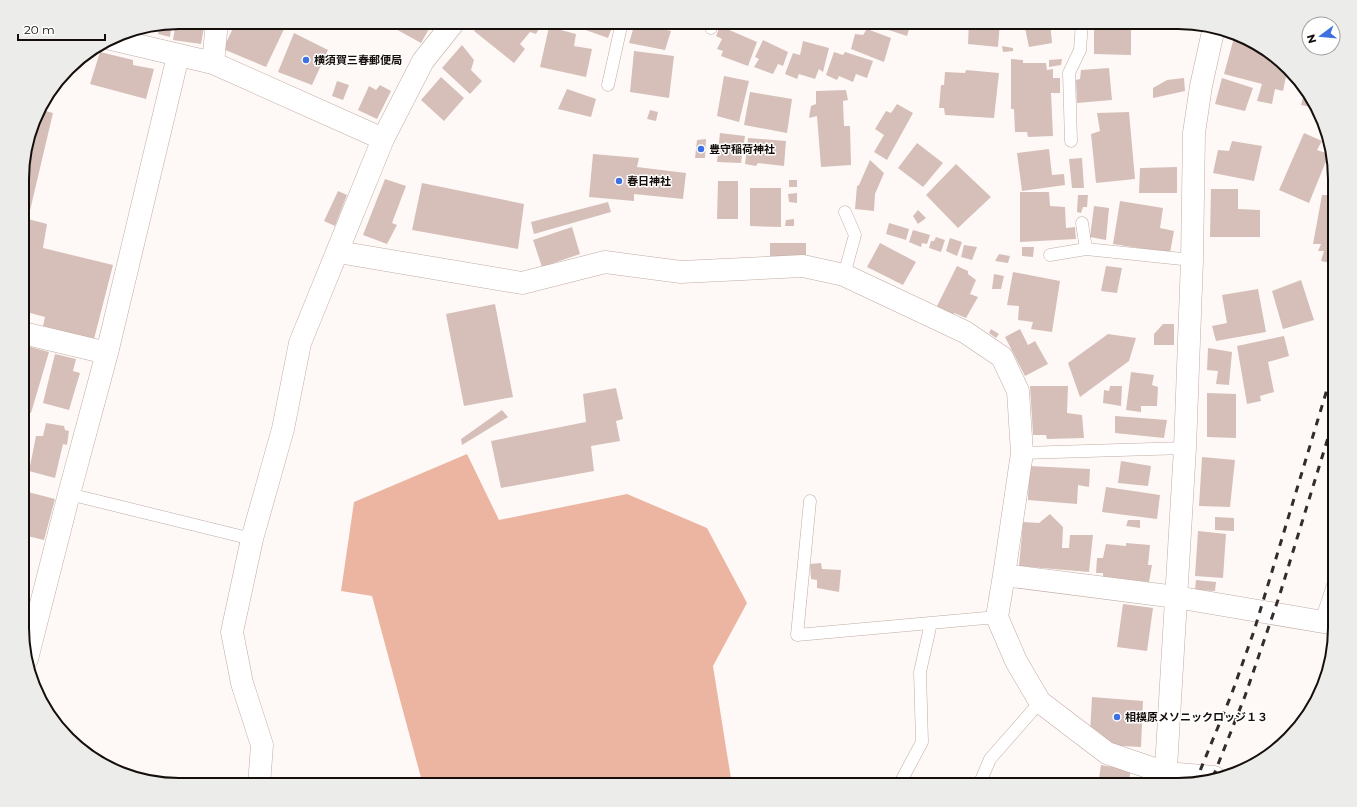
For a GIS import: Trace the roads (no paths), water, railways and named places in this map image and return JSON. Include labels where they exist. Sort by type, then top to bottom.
[{"type":"street","points":[[213,63],[216,29]]},
{"type":"street","points":[[260,778],[262,745],[242,683],[232,632],[252,539],[283,429],[300,343],[383,139],[423,61],[448,29]]},
{"type":"street","points":[[1165,778],[1185,448],[1192,260],[1194,133],[1201,86],[1213,33]]},
{"type":"street","points":[[119,41],[213,63],[383,139]]},
{"type":"street","points":[[30,647],[107,352],[178,56]]},
{"type":"street","points":[[338,252],[522,283],[605,262],[681,272],[803,266],[844,274],[965,332],[1002,357],[1018,391],[1022,453],[997,617],[1016,661],[1040,702],[1107,753],[1163,778]]},
{"type":"street","points":[[29,334],[107,352]]},
{"type":"street","points":[[1004,575],[1176,597],[1328,623]]},
{"type":"lane","points":[[608,85],[620,29]]},
{"type":"lane","points":[[1071,141],[1069,73],[1080,50],[1082,29]]},
{"type":"lane","points":[[844,274],[855,235],[845,212]]},
{"type":"lane","points":[[1082,223],[1086,249]]},
{"type":"lane","points":[[1050,255],[1086,249],[1192,260]]},
{"type":"lane","points":[[1022,453],[1185,448]]},
{"type":"lane","points":[[69,494],[252,539]]},
{"type":"lane","points":[[810,501],[797,635],[997,617]]},
{"type":"lane","points":[[904,778],[922,742],[920,672],[931,624]]},
{"type":"lane","points":[[982,778],[990,759],[1040,702]]},
{"type":"railway","points":[[1197,777],[1232,693],[1254,631],[1328,386]]},
{"type":"railway","points":[[1214,774],[1245,696],[1279,597],[1328,438]]},
{"type":"place","name":"横須賀三春郵便局","points":[[306,60]]},
{"type":"place","name":"豊守稲荷神社","points":[[701,149]]},
{"type":"place","name":"春日神社","points":[[619,181]]},
{"type":"place","name":"相模原メソニックロッジ１３","points":[[1117,717]]}]
